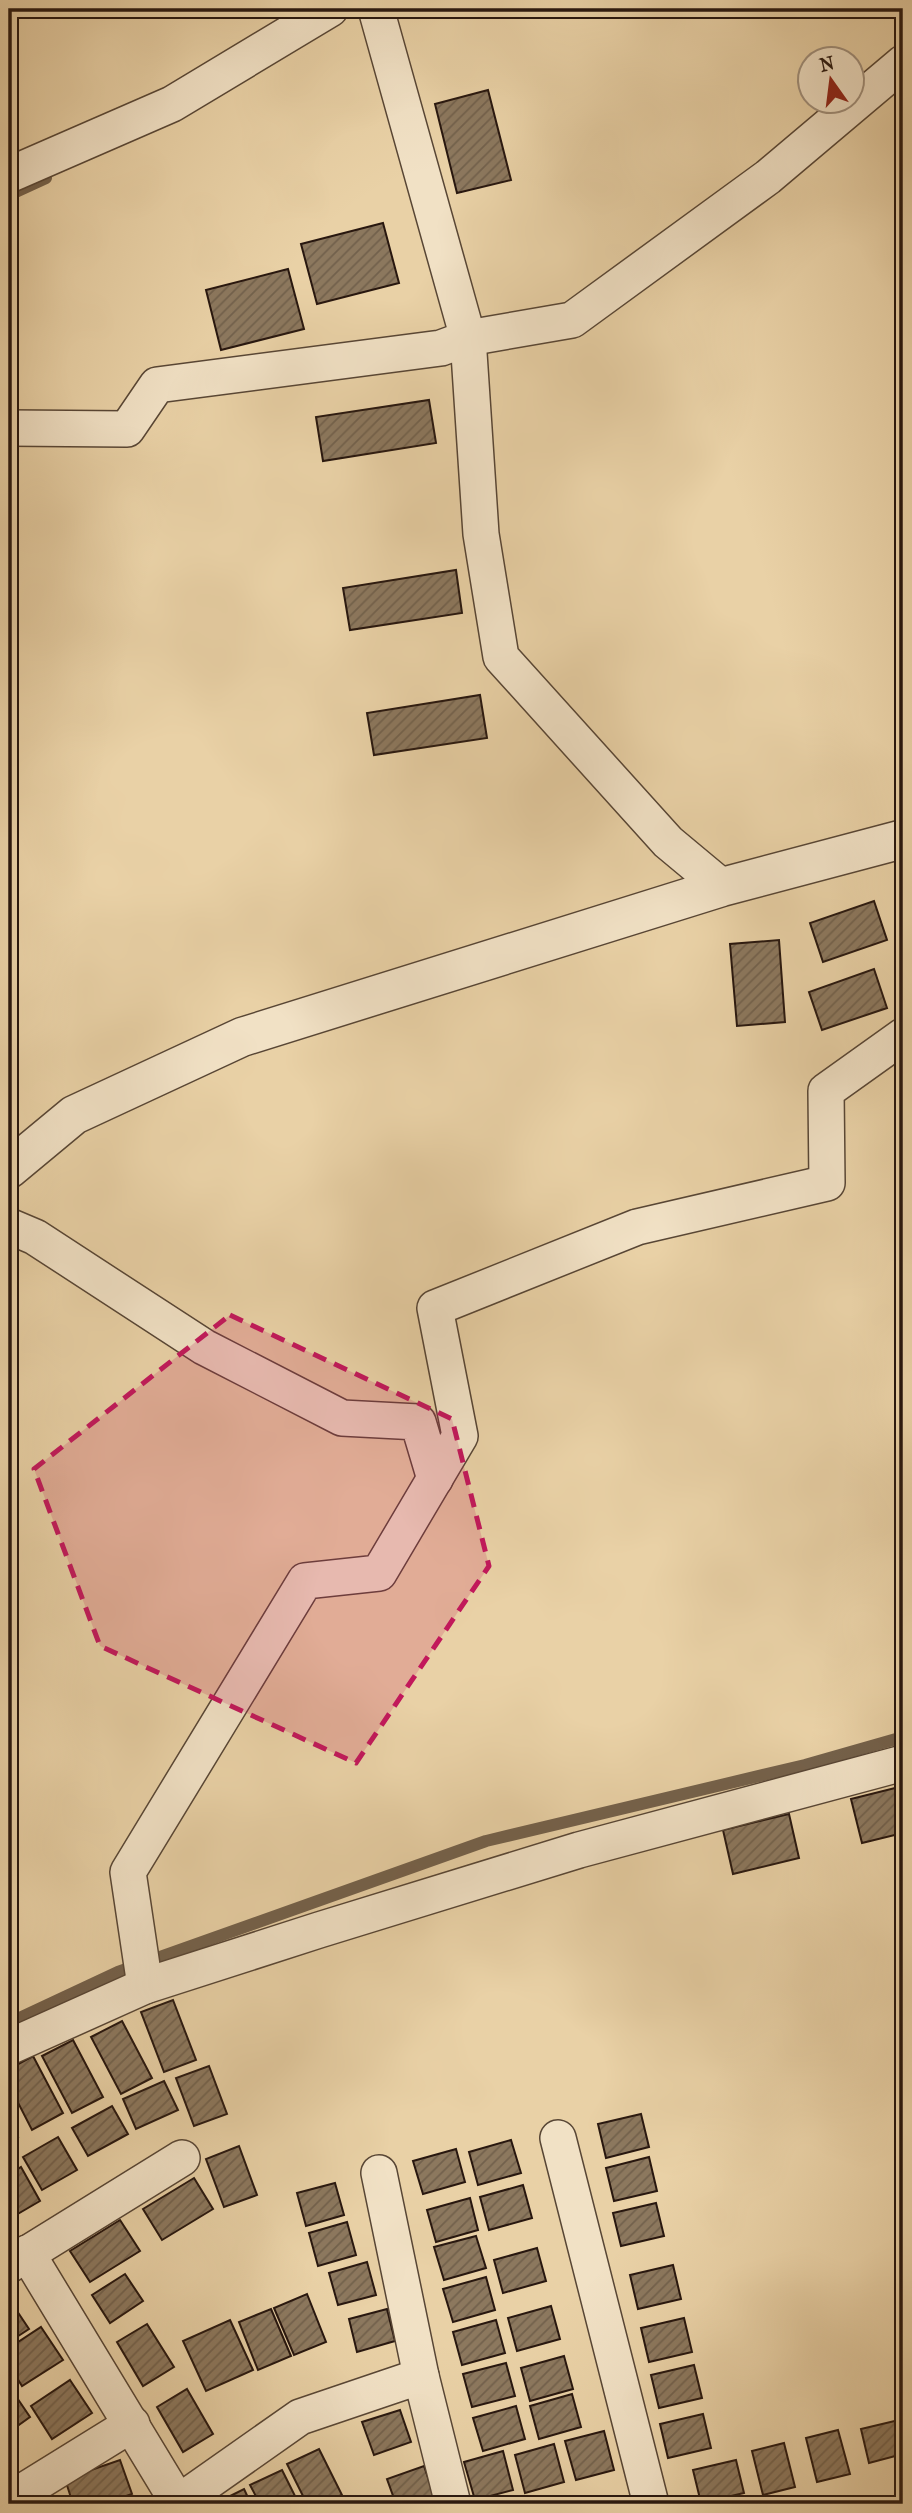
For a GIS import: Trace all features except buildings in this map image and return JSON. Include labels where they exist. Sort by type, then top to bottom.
[{"type":"street","points":[[9,175],[172,104],[330,9]]},
{"type":"street","points":[[376,9],[468,338],[481,534],[501,657],[668,842],[722,887]]},
{"type":"street","points":[[9,428],[127,429],[157,385],[441,348],[468,338],[572,320],[768,177],[903,63]]},
{"type":"street","points":[[9,1169],[74,1115],[242,1037],[722,887],[903,839]]},
{"type":"street","points":[[145,1986],[128,1872],[305,1581],[379,1573],[460,1436],[435,1308],[637,1227],[827,1183],[826,1091],[903,1036]]},
{"type":"street","points":[[9,1226],[36,1237],[204,1347],[342,1418],[418,1422],[435,1479]]},
{"type":"street","points":[[9,2047],[145,1986],[579,1850],[903,1763]]},
{"type":"street","points":[[558,2138],[652,2504]]},
{"type":"street","points":[[182,2158],[18,2259],[132,2424],[179,2503],[300,2417],[421,2376]]},
{"type":"street","points":[[379,2173],[421,2376],[453,2504]]},
{"type":"street","points":[[9,2500],[132,2424]]},
{"type":"highlighted area","points":[[230,1315],[452,1419],[489,1566],[356,1763],[100,1646],[34,1469]]},
{"type":"waterway","points":[[9,195],[46,178]]},
{"type":"waterway","points":[[9,2023],[118,1972],[486,1841],[805,1765],[903,1737]]}]
